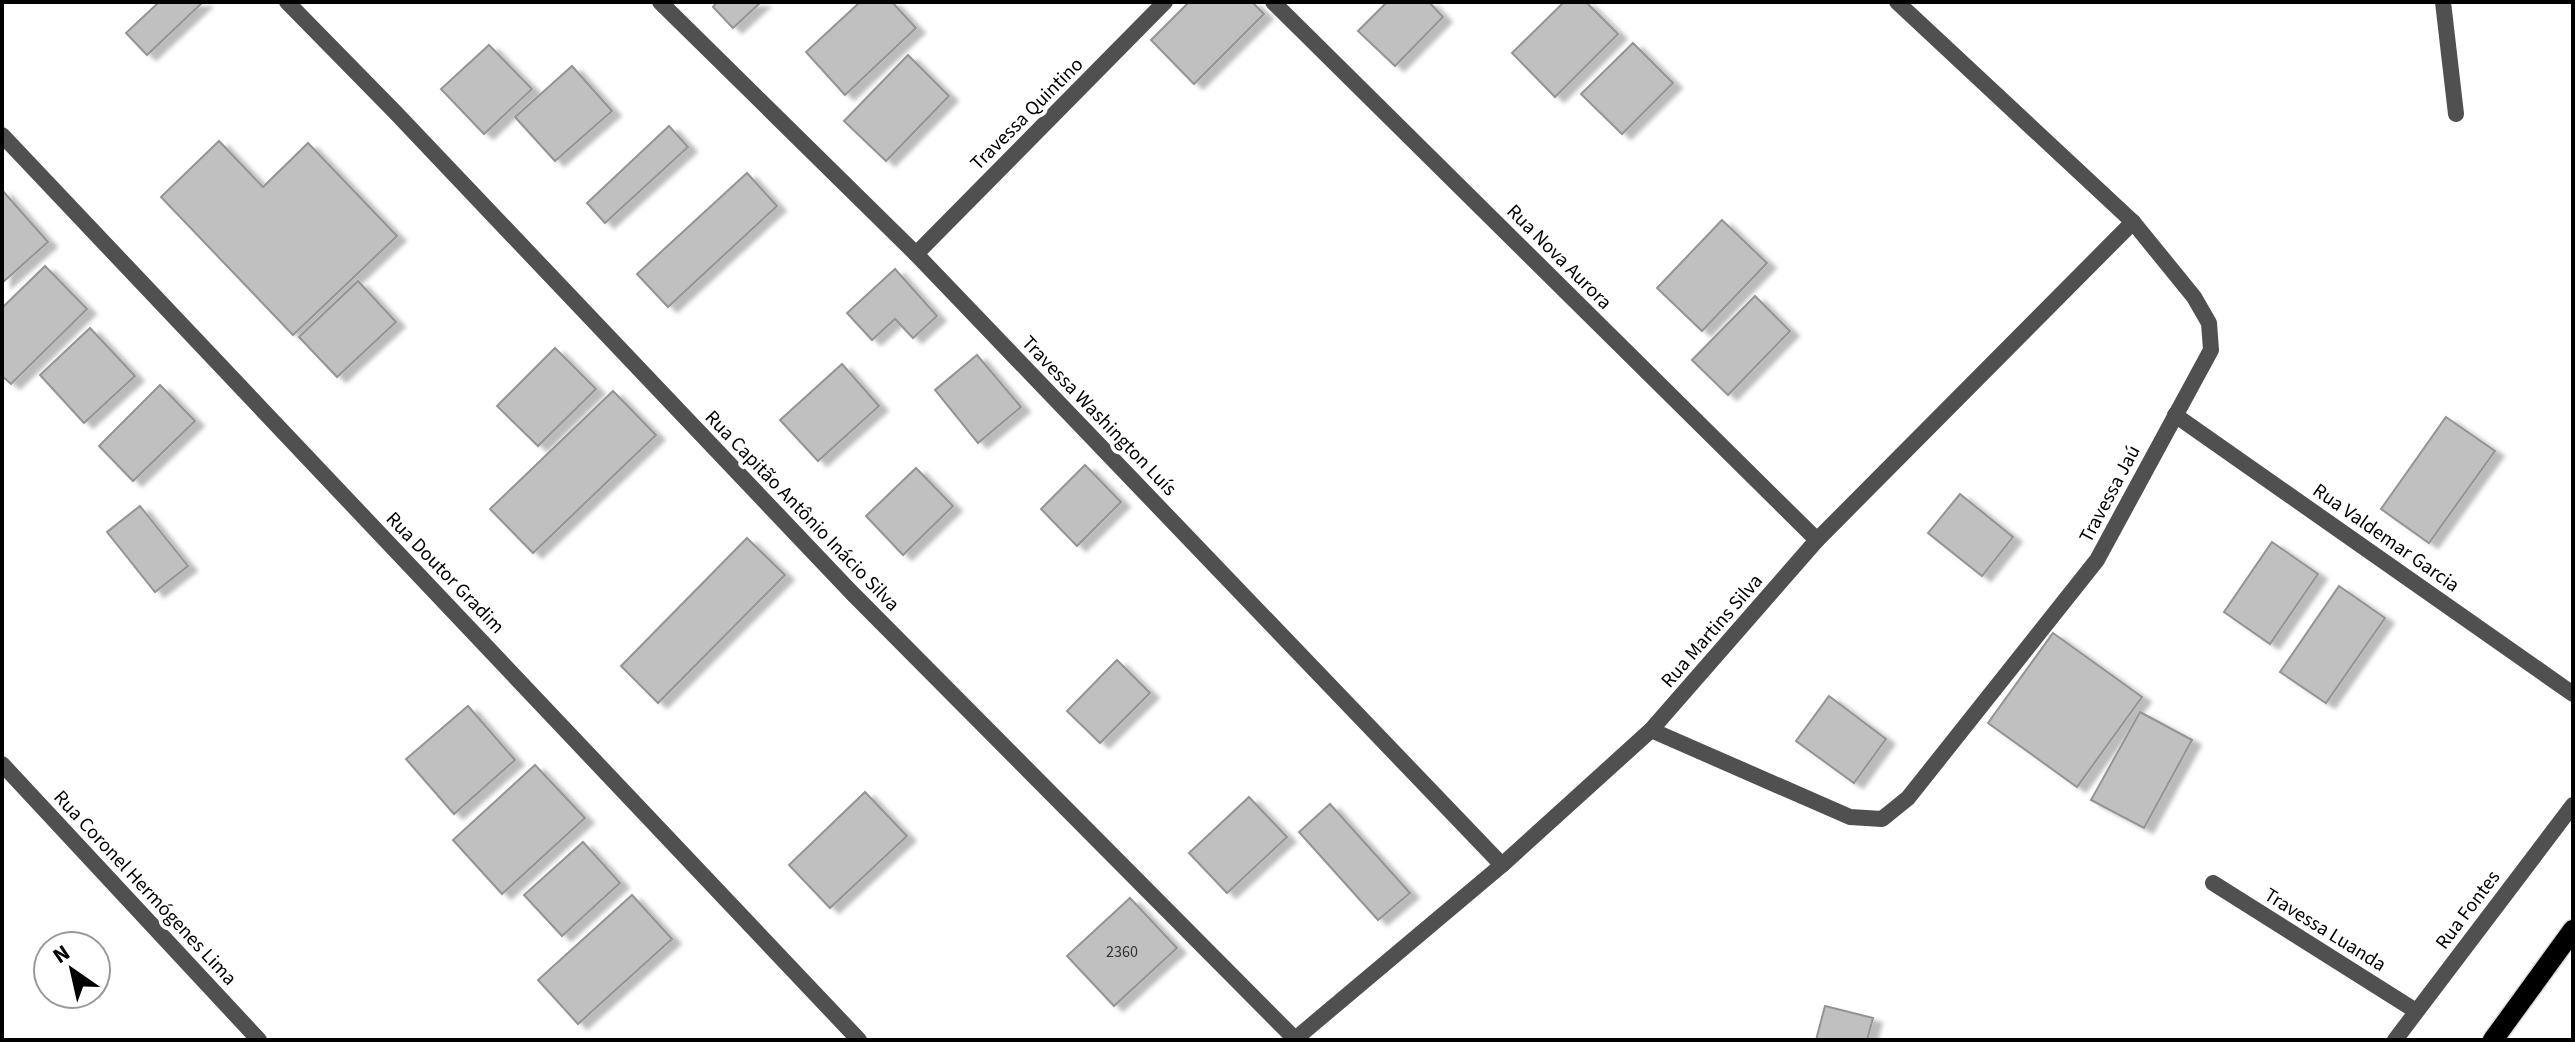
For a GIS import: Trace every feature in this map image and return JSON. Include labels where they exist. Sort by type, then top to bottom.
[{"type":"main road","points":[[2493,1040],[2573,930]]},
{"type":"street","name":"Rua Capitão Antônio Inácio Silva","points":[[287,2],[852,593],[1295,1040]]},
{"type":"street","name":"Travessa Washington Luís","points":[[660,2],[916,254],[1502,865]]},
{"type":"street","name":"Travessa Quintino","points":[[916,254],[1165,2]]},
{"type":"street","name":"Rua Nova Aurora","points":[[1273,2],[1817,540]]},
{"type":"street","name":"Travessa Jaú","points":[[1651,730],[1850,817],[1882,819],[1908,798],[2097,560],[2211,350],[2209,323],[2194,297],[2133,222],[1897,2]]},
{"type":"street","points":[[2443,2],[2456,114]]},
{"type":"street","name":"Rua Doutor Gradim","points":[[2,135],[859,1040]]},
{"type":"street","name":"Rua Martins Silva","points":[[1295,1040],[1502,865],[1651,730],[1817,540],[2133,222]]},
{"type":"street","name":"Rua Valdemar Garcia","points":[[2175,415],[2573,694]]},
{"type":"street","name":"Rua Coronel Hermógenes Lima","points":[[2,764],[259,1040]]},
{"type":"street","name":"Rua Fontes","points":[[2395,1040],[2573,805]]},
{"type":"street","name":"Travessa Luanda","points":[[2213,883],[2416,1011]]},
{"type":"building","points":[[159,2],[203,2],[147,55],[126,33]]},
{"type":"building","points":[[717,2],[761,2],[733,28],[713,7]]},
{"type":"building","points":[[860,2],[892,2],[916,28],[845,95],[806,52]]},
{"type":"building","points":[[1189,2],[1252,2],[1264,14],[1194,84],[1151,40]]},
{"type":"building","points":[[1387,2],[1429,2],[1443,17],[1395,66],[1358,31]]},
{"type":"building","points":[[1564,2],[1586,2],[1618,34],[1555,97],[1512,53]]},
{"type":"building","points":[[1633,43],[1673,83],[1622,134],[1581,94]]},
{"type":"building","points":[[489,45],[532,89],[484,134],[441,89]]},
{"type":"building","points":[[908,55],[949,96],[886,161],[844,121]]},
{"type":"building","points":[[572,66],[612,111],[555,161],[515,117]]},
{"type":"building","points":[[669,126],[688,147],[605,223],[587,203]]},
{"type":"building","points":[[219,141],[263,187],[308,143],[397,236],[293,335],[161,197]]},
{"type":"building","points":[[747,173],[777,206],[668,307],[637,274]]},
{"type":"building","points":[[2,190],[48,242],[2,283]]},
{"type":"building","points":[[1722,220],[1767,263],[1702,331],[1657,288]]},
{"type":"building","points":[[45,266],[87,309],[11,384],[2,376],[2,308]]},
{"type":"building","points":[[895,269],[937,316],[913,338],[895,319],[872,340],[847,313]]},
{"type":"building","points":[[358,281],[396,322],[337,377],[299,337]]},
{"type":"building","points":[[1755,296],[1790,331],[1728,395],[1692,360]]},
{"type":"building","points":[[90,328],[135,376],[84,423],[40,375]]},
{"type":"building","points":[[555,348],[596,389],[538,446],[497,406]]},
{"type":"building","points":[[977,355],[1021,407],[978,443],[935,390]]},
{"type":"building","points":[[842,364],[879,406],[818,461],[780,420]]},
{"type":"building","points":[[160,385],[195,421],[133,481],[99,446]]},
{"type":"building","points":[[613,391],[656,435],[533,553],[490,509]]},
{"type":"building","points":[[2446,417],[2495,451],[2429,543],[2381,509]]},
{"type":"building","points":[[1085,465],[1121,502],[1077,546],[1041,509]]},
{"type":"building","points":[[916,468],[953,506],[903,555],[866,516]]},
{"type":"building","points":[[1960,494],[2013,537],[1982,576],[1928,533]]},
{"type":"building","points":[[140,506],[188,566],[155,592],[107,532]]},
{"type":"building","points":[[747,538],[785,575],[658,703],[621,666]]},
{"type":"building","points":[[2272,542],[2318,574],[2270,644],[2224,612]]},
{"type":"building","points":[[2339,586],[2385,618],[2326,703],[2280,672]]},
{"type":"building","points":[[2053,633],[2142,697],[2077,787],[1988,723]]},
{"type":"building","points":[[1117,660],[1150,693],[1100,743],[1067,711]]},
{"type":"building","points":[[1829,696],[1886,739],[1854,783],[1796,741]]},
{"type":"building","points":[[468,706],[515,760],[454,814],[406,759]]},
{"type":"building","points":[[2140,712],[2192,740],[2144,828],[2091,800]]},
{"type":"building","points":[[535,765],[585,818],[502,894],[453,840]]},
{"type":"building","points":[[865,792],[907,836],[830,908],[789,865]]},
{"type":"building","points":[[1249,797],[1287,837],[1227,893],[1189,853]]},
{"type":"building","points":[[1330,804],[1410,893],[1378,920],[1299,832]]},
{"type":"building","points":[[583,842],[620,883],[562,936],[524,895]]},
{"type":"building","points":[[632,895],[672,939],[578,1024],[538,980]]},
{"type":"building","points":[[1130,898],[1177,948],[1114,1006],[1067,956]]},
{"type":"building","points":[[1825,1006],[1873,1018],[1867,1040],[1816,1040]]}]
